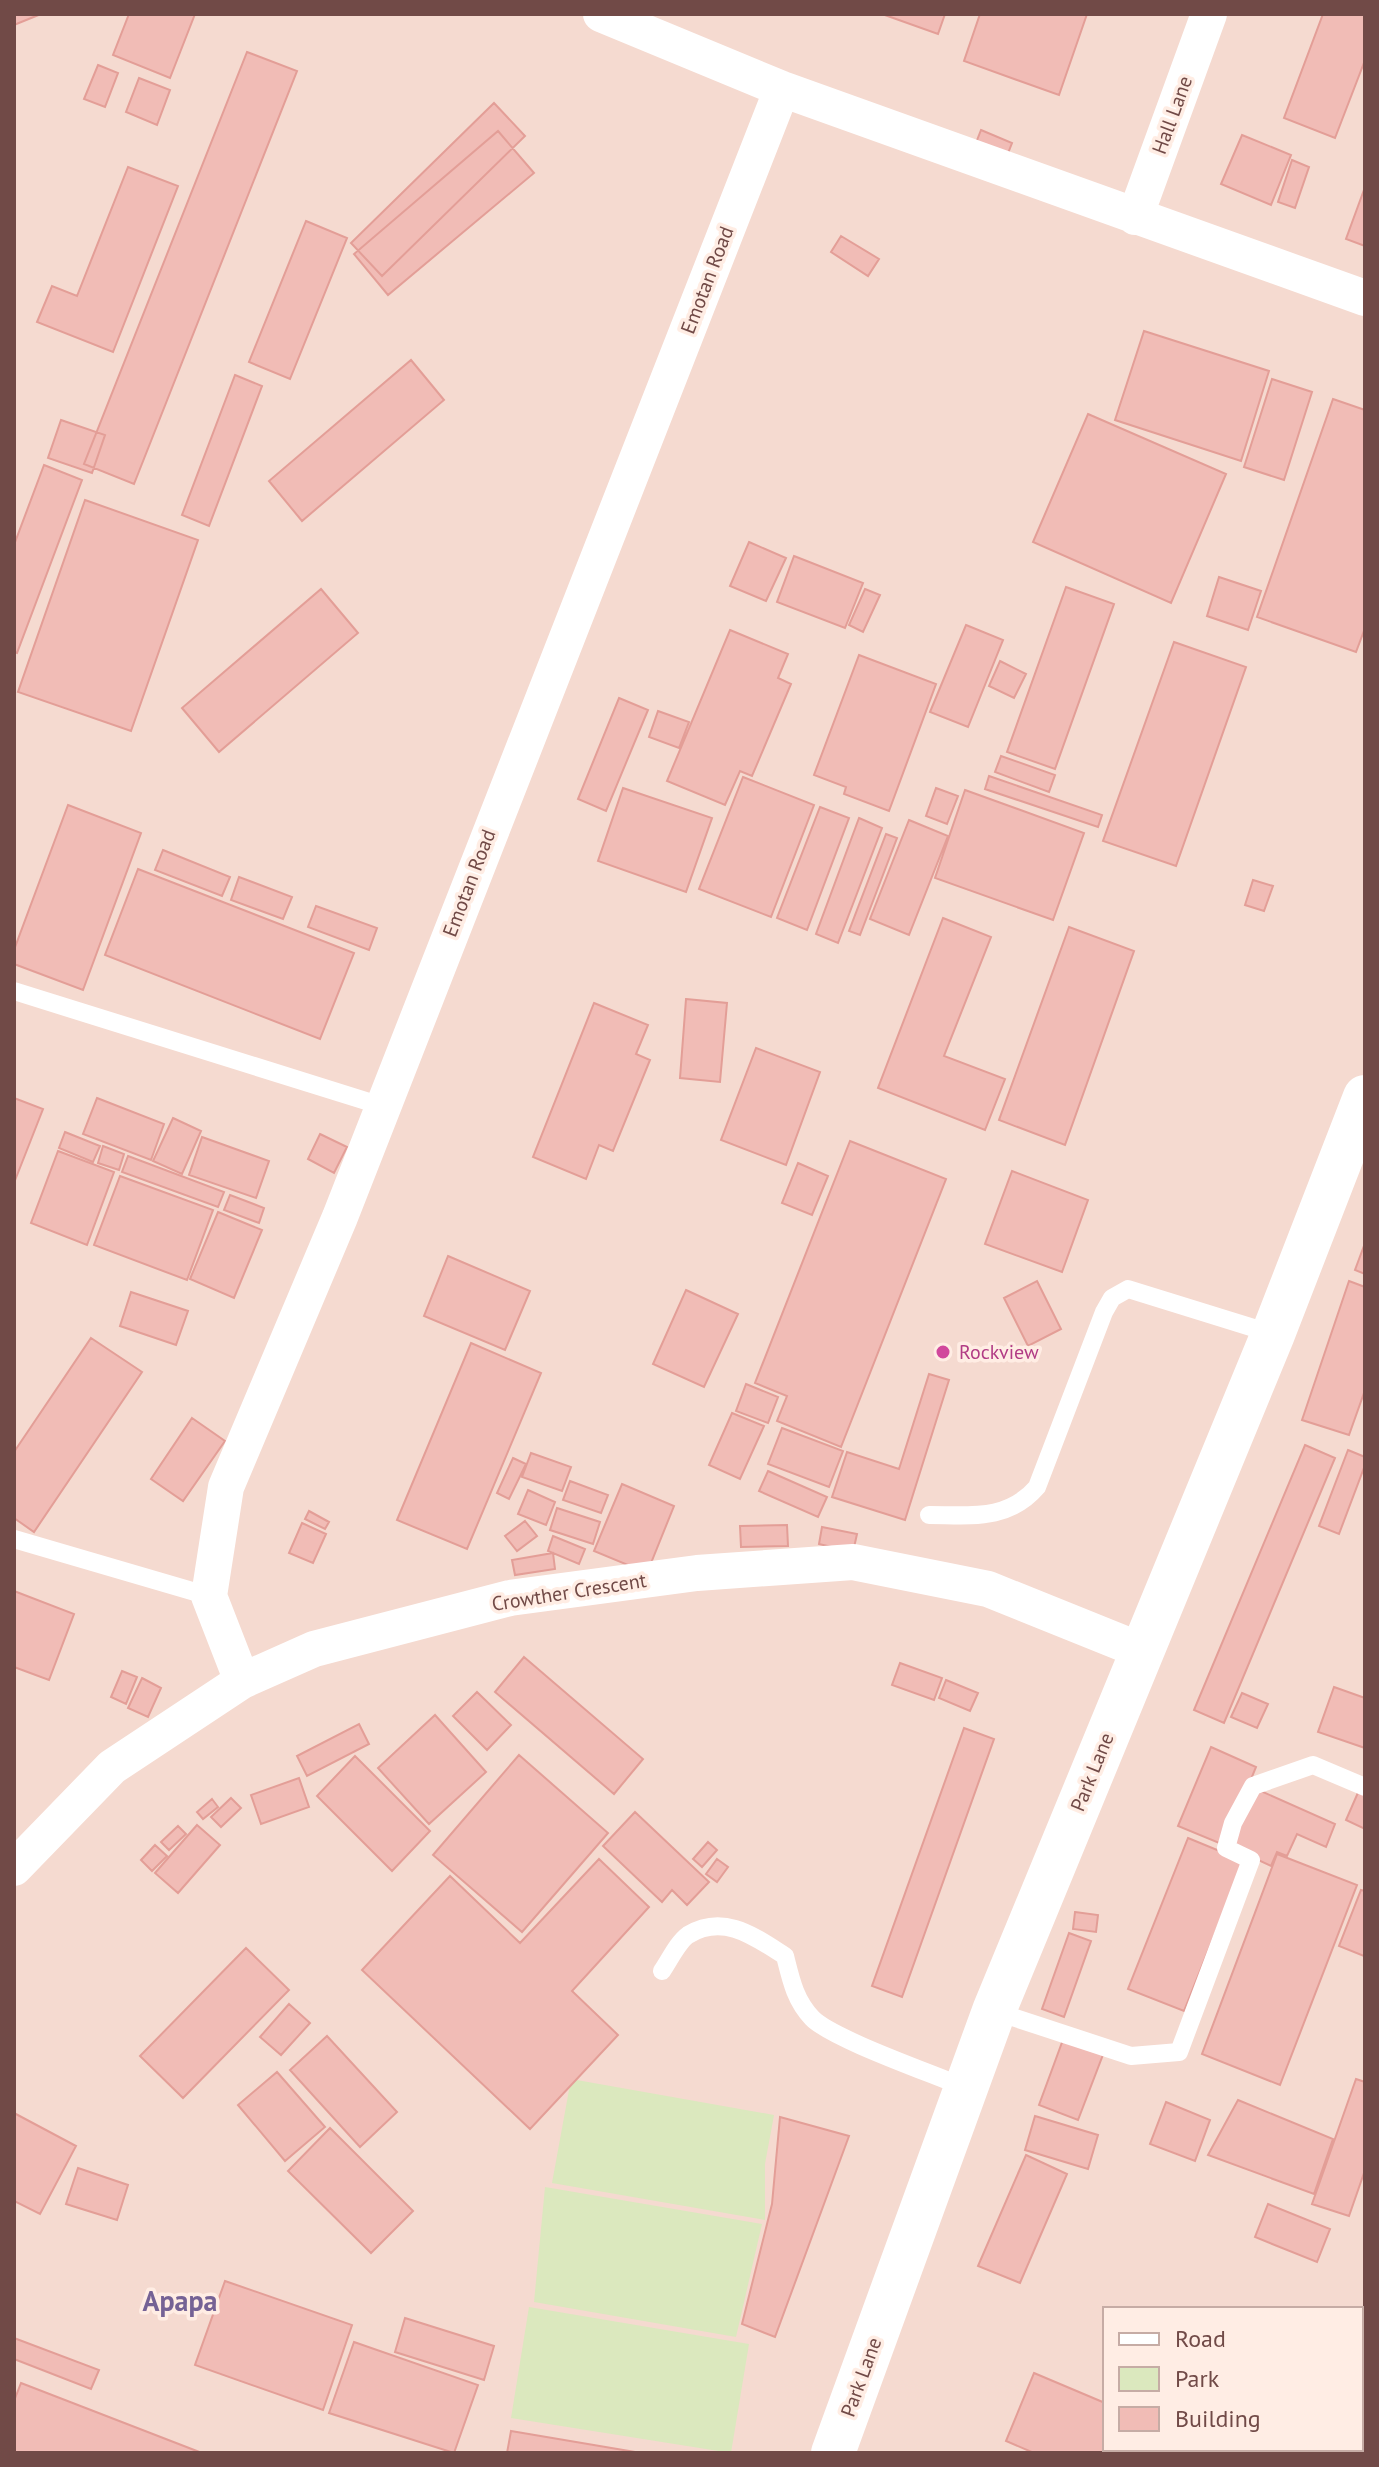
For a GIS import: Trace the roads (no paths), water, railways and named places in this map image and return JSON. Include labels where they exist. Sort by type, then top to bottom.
[{"type":"street","points":[[601,14],[782,89],[1365,298]]},
{"type":"street","name":"Hall Lane","points":[[1135,217],[1209,14]]},
{"type":"street","name":"Emotan Road","points":[[209,1596],[226,1487],[340,1217],[782,89]]},
{"type":"street","name":"Park Lane","points":[[833,2453],[994,2011],[1273,1334],[1365,1097]]},
{"type":"street","name":"Crowther Crescent","points":[[14,1868],[112,1767],[242,1681],[314,1649],[510,1598],[697,1573],[853,1562],[988,1589],[1142,1651]]},
{"type":"street","points":[[209,1596],[242,1681]]},
{"type":"lane","points":[[14,991],[382,1106]]},
{"type":"lane","points":[[929,1515],[997,1515],[1027,1499],[1037,1487],[1104,1312],[1112,1298],[1128,1289],[1273,1334]]},
{"type":"lane","points":[[14,1539],[209,1596]]},
{"type":"lane","points":[[994,2011],[1131,2056],[1179,2052],[1251,1860],[1226,1848],[1233,1823],[1253,1786],[1313,1765],[1365,1787]]},
{"type":"lane","points":[[662,1971],[687,1936],[725,1925],[747,1932],[785,1956],[795,1995],[814,2020],[966,2088]]},
{"type":"place","name":"Rockview","points":[[943,1352]]},
{"type":"district","name":"Apapa","points":[[180,2300]]}]
